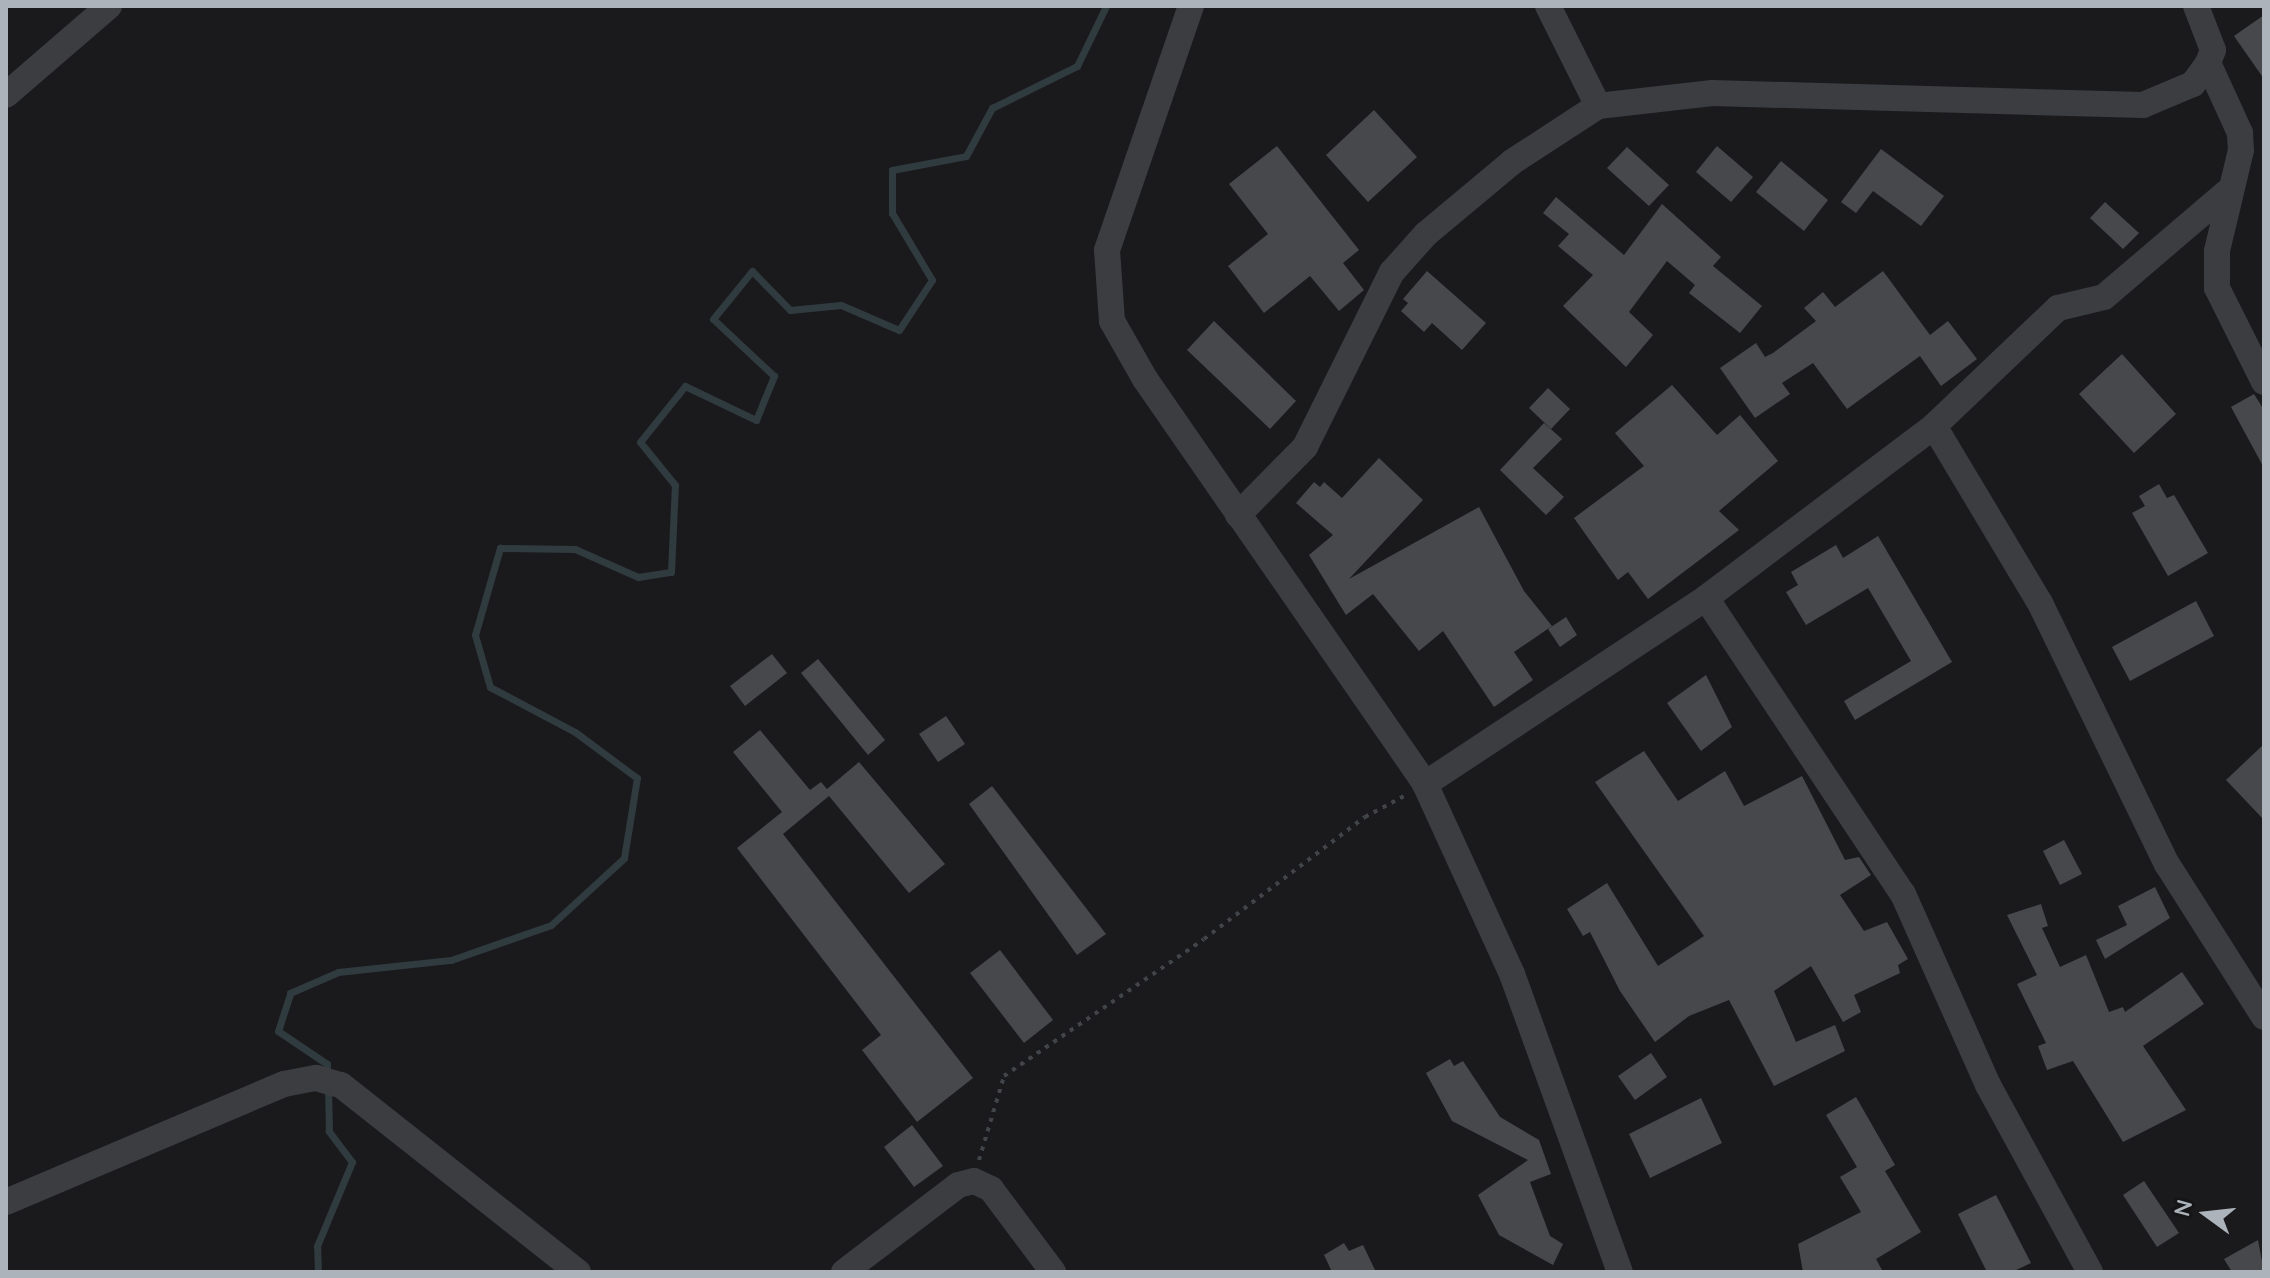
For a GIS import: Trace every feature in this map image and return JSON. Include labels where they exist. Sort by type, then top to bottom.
[{"type":"street","points":[[6,95],[109,6]]},
{"type":"street","points":[[1191,6],[1107,250],[1112,321],[1238,515],[1425,784],[1512,974],[1620,1272]]},
{"type":"street","points":[[1548,6],[1598,106]]},
{"type":"street","points":[[1238,515],[1305,447],[1348,351],[1400,263],[1512,162],[1598,106],[1712,93],[2143,105],[2193,84],[2208,63],[2213,50],[2196,6]]},
{"type":"street","points":[[2208,63],[2240,133],[2227,192],[2217,288],[2264,382]]},
{"type":"street","points":[[1425,784],[1706,598],[1934,426],[2058,308],[2104,297],[2227,192]]},
{"type":"street","points":[[1934,426],[2040,603],[2167,864],[2264,1017]]},
{"type":"street","points":[[1706,598],[1903,894],[1988,1085],[2090,1272]]},
{"type":"street","points":[[6,1202],[284,1084],[316,1078],[341,1085],[578,1272]]},
{"type":"street","points":[[844,1272],[958,1185],[974,1181],[991,1189],[1053,1272]]},
{"type":"path","points":[[974,1181],[1004,1076],[1204,939],[1365,817],[1425,784]]},
{"type":"building","points":[[2264,15],[2264,79],[2234,36]]},
{"type":"building","points":[[1374,110],[1417,157],[1368,202],[1326,155]]},
{"type":"building","points":[[1277,146],[1359,250],[1343,263],[1364,290],[1339,311],[1310,276],[1264,313],[1228,266],[1268,234],[1229,184]]},
{"type":"building","points":[[1717,146],[1753,177],[1731,202],[1696,172]]},
{"type":"building","points":[[1627,147],[1669,185],[1649,206],[1607,168]]},
{"type":"building","points":[[1881,149],[1944,196],[1921,226],[1873,191],[1856,213],[1841,202]]},
{"type":"building","points":[[1781,161],[1828,200],[1804,231],[1756,192]]},
{"type":"building","points":[[1556,197],[1624,255],[1662,204],[1721,257],[1713,266],[1762,306],[1740,333],[1689,293],[1695,285],[1667,261],[1629,312],[1653,335],[1626,367],[1563,306],[1593,275],[1558,246],[1569,234],[1543,213]]},
{"type":"building","points":[[2105,202],[2139,233],[2123,249],[2090,218]]},
{"type":"building","points":[[1427,271],[1486,323],[1462,350],[1432,323],[1424,332],[1401,311],[1408,303],[1403,299]]},
{"type":"building","points":[[1883,271],[1930,335],[1948,321],[1977,359],[1941,386],[1920,356],[1847,409],[1813,363],[1782,383],[1790,394],[1755,418],[1720,368],[1756,343],[1765,357],[1773,353],[1816,321],[1804,308],[1823,292],[1835,307]]},
{"type":"building","points":[[1214,321],[1296,401],[1270,429],[1187,350]]},
{"type":"building","points":[[2122,354],[2176,414],[2134,453],[2079,394]]},
{"type":"building","points":[[1672,385],[1717,435],[1740,415],[1778,461],[1719,511],[1739,530],[1648,599],[1628,572],[1618,580],[1574,518],[1644,466],[1615,433]]},
{"type":"building","points":[[1548,388],[1570,409],[1551,429],[1529,408]]},
{"type":"building","points":[[2254,394],[2264,410],[2264,468],[2231,407]]},
{"type":"building","points":[[1544,423],[1562,439],[1533,468],[1564,497],[1546,515],[1500,470]]},
{"type":"building","points":[[1379,458],[1423,500],[1349,579],[1479,507],[1524,591],[1552,626],[1514,652],[1533,680],[1494,707],[1443,631],[1419,651],[1373,594],[1346,615],[1309,555],[1333,535],[1296,503],[1314,482],[1320,487],[1324,482],[1342,498]]},
{"type":"building","points":[[2159,484],[2167,498],[2174,495],[2208,553],[2168,576],[2132,513],[2145,506],[2139,496]]},
{"type":"building","points":[[1878,536],[1952,662],[1855,720],[1844,701],[1911,661],[1868,588],[1806,625],[1786,592],[1798,585],[1791,572],[1836,545],[1843,558]]},
{"type":"building","points":[[2196,601],[2214,636],[2130,681],[2112,647]]},
{"type":"building","points":[[1566,617],[1577,635],[1560,647],[1548,629]]},
{"type":"building","points":[[772,654],[787,673],[745,706],[730,686]]},
{"type":"building","points":[[818,659],[885,740],[868,755],[801,673]]},
{"type":"building","points":[[1706,675],[1732,727],[1701,751],[1667,703]]},
{"type":"building","points":[[946,716],[965,744],[938,762],[919,734]]},
{"type":"building","points":[[760,730],[810,790],[821,782],[827,789],[859,762],[945,864],[909,893],[829,796],[783,834],[973,1078],[917,1122],[862,1050],[881,1035],[737,848],[782,812],[733,752]]},
{"type":"building","points":[[2264,744],[2264,820],[2226,780]]},
{"type":"building","points":[[1644,751],[1678,801],[1725,771],[1744,806],[1802,776],[1845,860],[1859,857],[1871,875],[1840,895],[1864,931],[1887,922],[1908,959],[1898,965],[1900,973],[1854,995],[1861,1012],[1843,1022],[1811,966],[1774,991],[1796,1042],[1835,1025],[1845,1051],[1774,1086],[1729,1000],[1689,1016],[1655,1042],[1620,991],[1590,932],[1583,936],[1567,909],[1607,883],[1658,966],[1704,936],[1595,782]]},
{"type":"building","points":[[992,786],[1106,934],[1077,955],[969,804]]},
{"type":"building","points":[[2064,840],[2082,874],[2060,885],[2043,851]]},
{"type":"building","points":[[2155,887],[2170,918],[2105,959],[2096,940],[2127,925],[2118,906]]},
{"type":"building","points":[[2041,904],[2048,926],[2042,928],[2060,967],[2086,955],[2109,1012],[2123,1007],[2125,1012],[2182,972],[2204,1004],[2143,1046],[2186,1110],[2123,1142],[2073,1061],[2047,1070],[2038,1046],[2046,1043],[2017,984],[2037,975],[2007,915]]},
{"type":"building","points":[[1000,950],[1053,1020],[1024,1043],[970,973]]},
{"type":"building","points":[[1651,1053],[1667,1077],[1635,1100],[1618,1076]]},
{"type":"building","points":[[1450,1059],[1454,1066],[1463,1061],[1500,1117],[1539,1140],[1551,1174],[1530,1182],[1550,1236],[1563,1244],[1553,1265],[1499,1235],[1478,1195],[1528,1160],[1452,1121],[1426,1073]]},
{"type":"building","points":[[1856,1097],[1895,1165],[1885,1171],[1921,1232],[1876,1259],[1883,1272],[1803,1272],[1798,1244],[1861,1212],[1840,1177],[1857,1167],[1826,1115]]},
{"type":"building","points":[[1701,1098],[1722,1143],[1650,1178],[1629,1134]]},
{"type":"building","points":[[912,1125],[943,1166],[914,1187],[884,1147]]},
{"type":"building","points":[[2144,1181],[2179,1233],[2157,1247],[2123,1195]]},
{"type":"building","points":[[1996,1195],[2031,1263],[2012,1272],[1987,1272],[1958,1214]]},
{"type":"building","points":[[2258,1240],[2264,1272],[2232,1272],[2224,1259]]},
{"type":"building","points":[[1344,1243],[1349,1251],[1363,1245],[1376,1272],[1332,1272],[1324,1255]]},
{"type":"waterway","points":[[327,1075],[327,1064],[278,1031],[290,993],[338,972],[451,960],[551,925],[624,858],[637,778],[575,732],[490,687],[475,635],[500,548],[575,549],[638,577],[671,572],[675,485],[640,442],[685,386],[756,420],[774,376],[713,319],[752,271],[790,310],[841,305],[899,330],[932,280],[892,213],[892,170],[966,156],[992,108],[1077,66],[1106,6]]},
{"type":"waterway","points":[[318,1272],[317,1246],[352,1162],[329,1131],[328,1087]]}]
